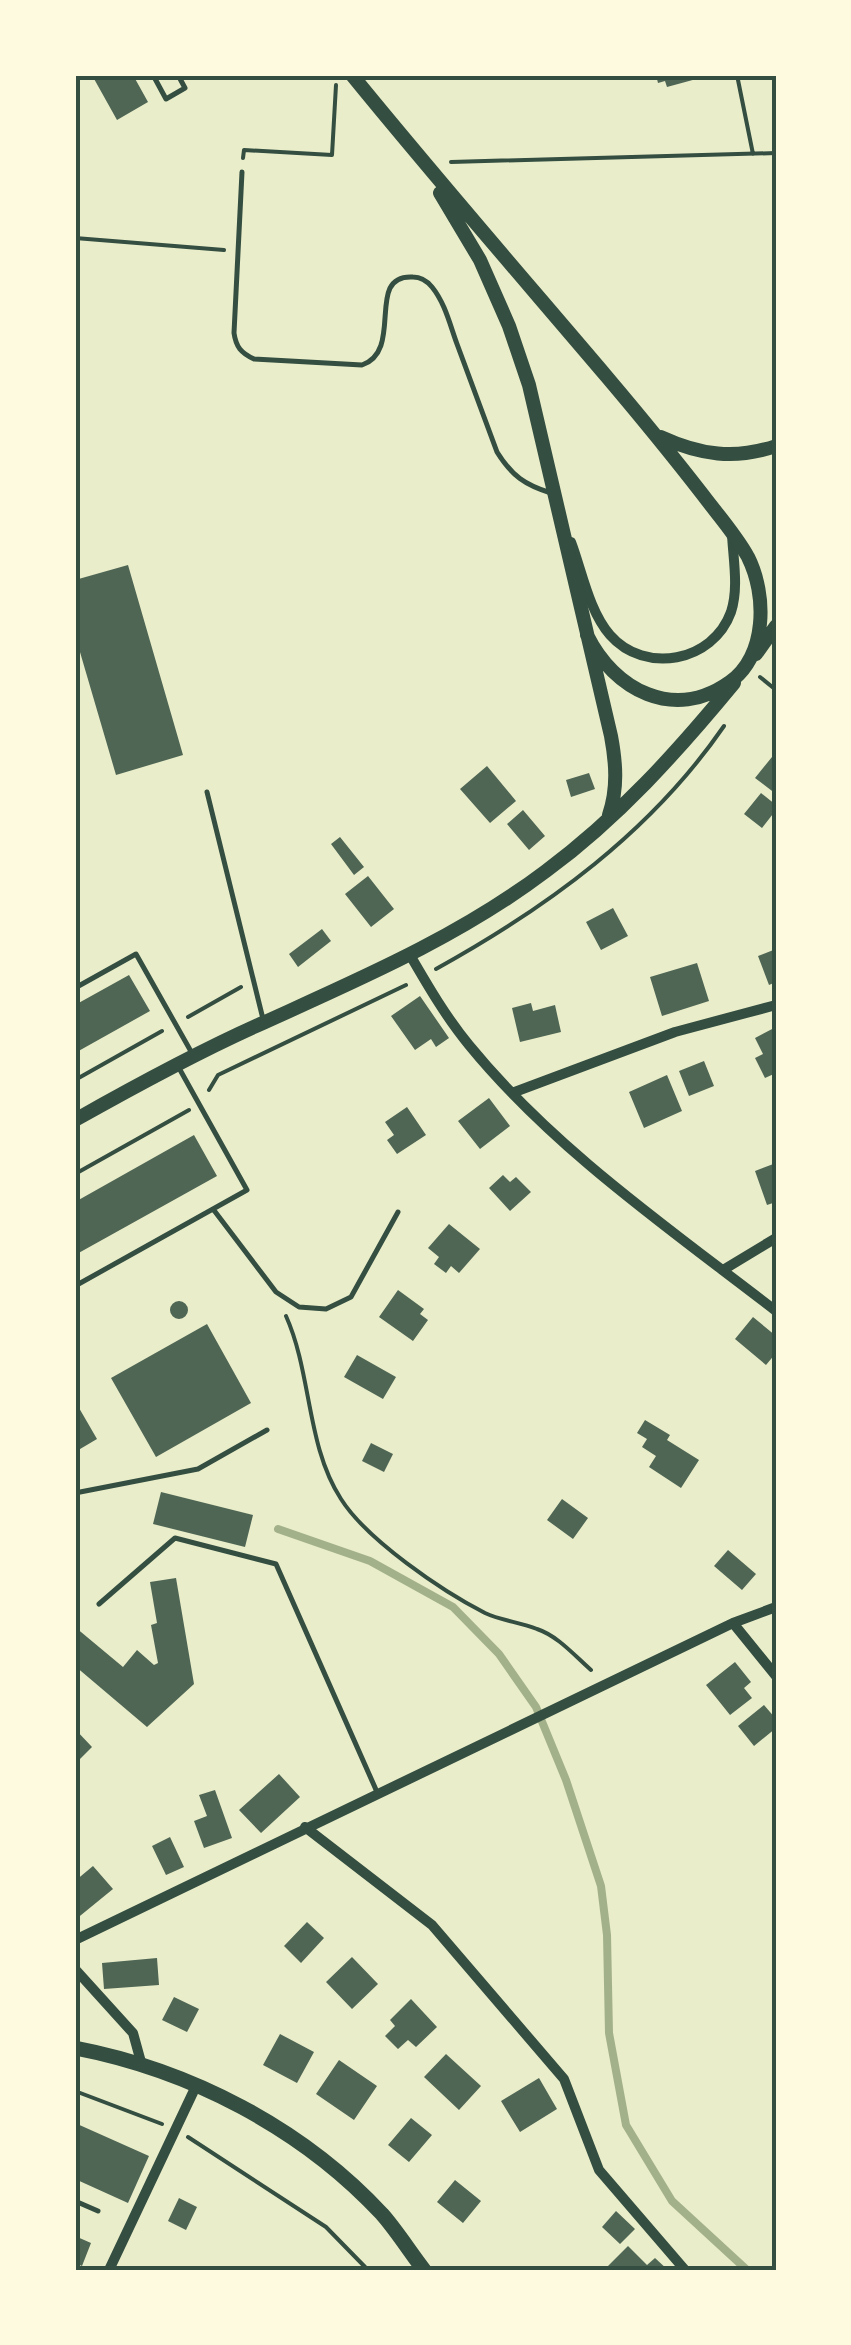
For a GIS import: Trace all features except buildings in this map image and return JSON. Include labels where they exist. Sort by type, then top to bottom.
[{"type":"main road","points":[[75,2048],[141,2062],[197,2084],[291,2137],[385,2218],[424,2270]]},
{"type":"street","points":[[344,77],[403,138],[657,434],[732,533],[748,557],[759,598],[753,672]]},
{"type":"street","points":[[403,138],[480,260],[529,385],[615,757],[615,798],[607,822]]},
{"type":"street","points":[[657,434],[687,449],[720,456],[754,453],[776,446]]},
{"type":"street","points":[[553,494],[599,618],[620,644],[650,658],[683,657],[699,650],[723,627],[734,596],[732,533]]},
{"type":"street","points":[[75,1120],[176,1063],[410,955],[483,914],[546,872],[607,822],[753,672],[776,626]]},
{"type":"street","points":[[587,634],[598,657],[614,676],[658,698],[706,694],[753,672]]},
{"type":"street","points":[[410,955],[436,1001],[512,1094],[564,1142],[776,1311]]},
{"type":"street","points":[[512,1094],[675,1032],[776,1004]]},
{"type":"street","points":[[723,1270],[776,1238]]},
{"type":"street","points":[[75,1940],[578,1696],[732,1623],[776,1607]]},
{"type":"street","points":[[732,1623],[776,1676]]},
{"type":"street","points":[[305,1827],[432,1924],[564,2078],[599,2170],[685,2270]]},
{"type":"street","points":[[75,1969],[133,2033],[141,2062]]},
{"type":"street","points":[[109,2270],[197,2084]]},
{"type":"lane","points":[[153,75],[166,98],[185,88],[178,75]]},
{"type":"lane","points":[[242,172],[234,333],[243,354],[254,359],[362,364],[371,361],[383,345],[386,296],[393,283],[406,276],[420,278],[432,286],[444,310],[497,452],[509,472],[526,485],[553,494]]},
{"type":"lane","points":[[206,792],[264,1022]]},
{"type":"lane","points":[[75,988],[136,954],[193,1055]]},
{"type":"lane","points":[[75,1286],[248,1190],[176,1063]]},
{"type":"lane","points":[[213,1209],[276,1292],[299,1307],[326,1309],[351,1297],[398,1212]]},
{"type":"lane","points":[[75,1493],[198,1470],[267,1430]]},
{"type":"lane","points":[[99,1604],[175,1538],[276,1564],[377,1792]]},
{"type":"lane","points":[[75,2201],[98,2211]]},
{"type":"path","points":[[737,75],[754,154]]},
{"type":"path","points":[[244,150],[332,155],[344,77]]},
{"type":"path","points":[[444,162],[776,153]]},
{"type":"path","points":[[75,238],[238,251]]},
{"type":"path","points":[[753,672],[776,690]]},
{"type":"path","points":[[75,1174],[200,1104]]},
{"type":"path","points":[[276,1292],[297,1339],[316,1433],[340,1499],[362,1525],[408,1563],[484,1612],[540,1629],[606,1683]]},
{"type":"path","points":[[75,2091],[176,2130],[326,2227],[368,2270]]},
{"type":"waterway","points":[[278,1529],[370,1561],[453,1607],[499,1654],[536,1707],[566,1780],[601,1886],[607,1935],[609,2033],[626,2125],[672,2201],[747,2270]]}]
